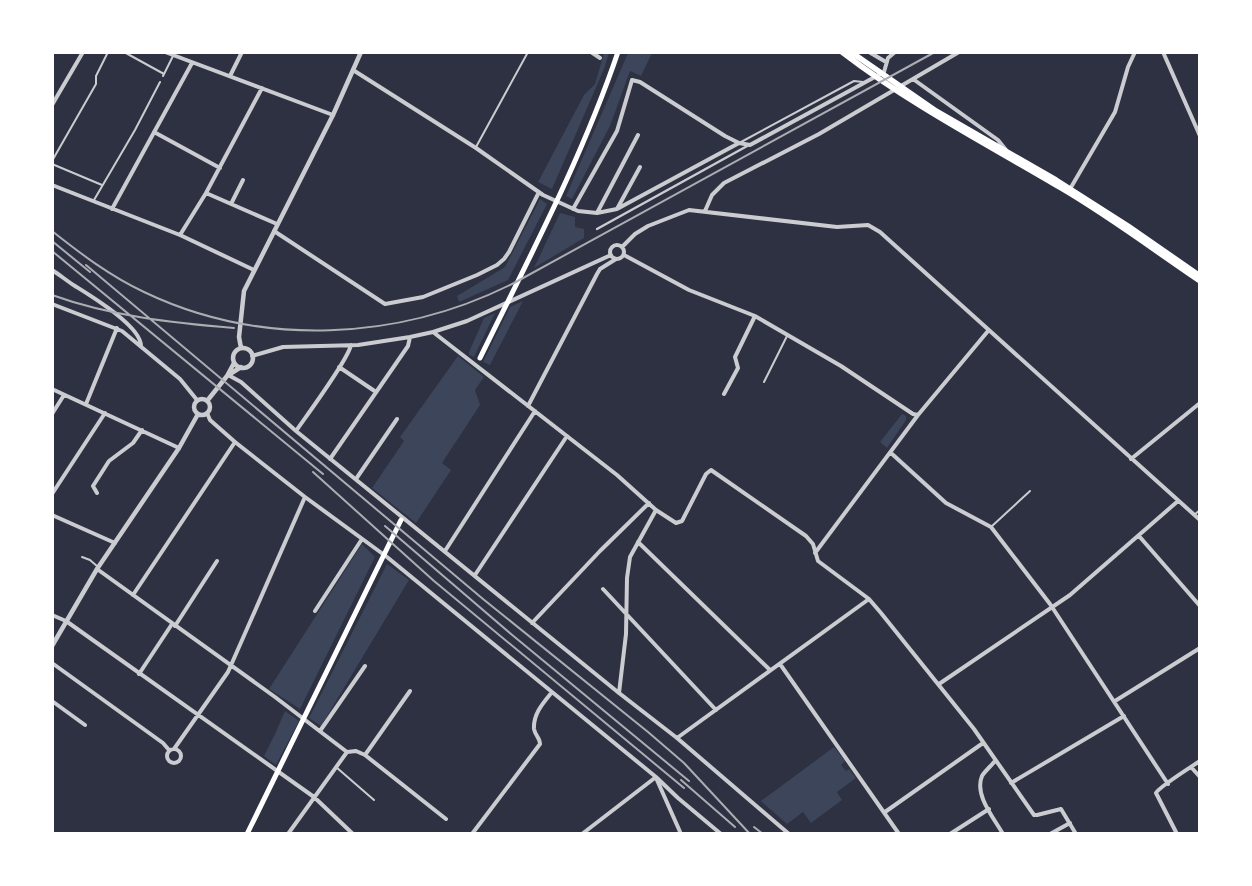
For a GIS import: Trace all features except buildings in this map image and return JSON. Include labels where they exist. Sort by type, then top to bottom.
[{"type":"main road","points":[[480,358],[579,153],[601,102],[618,52]]},
{"type":"main road","points":[[842,52],[873,71],[934,114],[1063,190],[1200,281]]},
{"type":"main road","points":[[851,52],[873,71]]},
{"type":"main road","points":[[904,92],[1070,189],[1128,226],[1200,276]]},
{"type":"main road","points":[[247,834],[401,520]]},
{"type":"street","points":[[52,105],[83,52]]},
{"type":"street","points":[[165,52],[333,115]]},
{"type":"street","points":[[230,76],[242,52]]},
{"type":"street","points":[[241,348],[239,336],[244,291],[333,115],[361,52]]},
{"type":"street","points":[[869,52],[886,62]]},
{"type":"street","points":[[596,229],[884,72],[888,58],[895,52]]},
{"type":"street","points":[[705,211],[712,195],[724,184],[819,134],[960,52]]},
{"type":"street","points":[[1070,189],[1115,112],[1126,73],[1135,52]]},
{"type":"street","points":[[1163,52],[1200,136]]},
{"type":"street","points":[[593,53],[600,58]]},
{"type":"street","points":[[112,209],[192,63]]},
{"type":"street","points":[[353,70],[476,148],[541,193],[578,211],[597,213],[617,209],[739,143]]},
{"type":"street","points":[[913,79],[998,140],[1007,152]]},
{"type":"street","points":[[573,209],[616,131],[632,80],[640,82],[739,143],[751,144]]},
{"type":"street","points":[[180,235],[220,168],[262,88]]},
{"type":"street","points":[[154,132],[220,168]]},
{"type":"street","points":[[597,213],[638,135]]},
{"type":"street","points":[[617,209],[640,167]]},
{"type":"street","points":[[231,204],[243,180]]},
{"type":"street","points":[[52,185],[180,235],[254,270]]},
{"type":"street","points":[[206,193],[277,224]]},
{"type":"street","points":[[274,231],[385,304],[423,297],[497,265],[509,252],[541,193]]},
{"type":"street","points":[[622,247],[635,234],[648,226],[689,210],[837,227],[868,224],[880,232],[1200,520]]},
{"type":"street","points":[[611,255],[612,247],[622,247]]},
{"type":"street","points":[[622,247],[624,255],[689,290],[739,308],[755,316],[841,366],[913,414],[918,415]]},
{"type":"street","points":[[611,255],[616,259]]},
{"type":"street","points":[[252,356],[283,347],[350,345],[433,332],[467,321],[611,255]]},
{"type":"street","points":[[528,406],[600,270],[624,255]]},
{"type":"street","points":[[590,265],[596,270],[600,270]]},
{"type":"street","points":[[52,270],[114,312],[137,333],[141,346]]},
{"type":"street","points":[[52,304],[117,328],[180,379],[197,400]]},
{"type":"street","points":[[724,394],[738,368],[735,357],[755,316]]},
{"type":"street","points":[[86,404],[117,328]]},
{"type":"street","points":[[815,553],[918,415],[988,331]]},
{"type":"street","points":[[433,332],[617,475],[656,510],[676,523],[682,521],[706,474],[711,470],[806,536],[813,544],[818,561],[868,599],[939,684],[1034,815],[1061,808],[1076,834]]},
{"type":"street","points":[[330,459],[408,346],[410,337]]},
{"type":"street","points":[[296,431],[339,367],[350,349],[350,345]]},
{"type":"street","points":[[197,400],[208,398],[228,377],[241,367],[250,365],[252,356],[247,349],[241,348]]},
{"type":"street","points":[[228,377],[234,363],[234,354],[241,348]]},
{"type":"street","points":[[234,363],[241,367]]},
{"type":"street","points":[[339,367],[376,392]]},
{"type":"street","points":[[228,377],[240,382],[330,459],[677,738],[789,834]]},
{"type":"street","points":[[52,389],[179,448]]},
{"type":"street","points":[[52,414],[64,395]]},
{"type":"street","points":[[208,398],[209,408],[207,413],[210,420],[235,442],[305,497],[388,557],[656,777],[721,834]]},
{"type":"street","points":[[197,400],[194,407],[198,414]]},
{"type":"street","points":[[1131,459],[1200,403]]},
{"type":"street","points":[[445,551],[535,411]]},
{"type":"street","points":[[52,494],[105,412]]},
{"type":"street","points":[[198,414],[207,413]]},
{"type":"street","points":[[52,646],[98,568],[179,448],[198,414]]},
{"type":"street","points":[[356,479],[397,419]]},
{"type":"street","points":[[97,494],[93,486],[109,461],[133,443],[142,430]]},
{"type":"street","points":[[475,575],[567,436]]},
{"type":"street","points":[[134,595],[235,442]]},
{"type":"street","points":[[891,453],[946,503],[991,527],[1042,591],[1168,784]]},
{"type":"street","points":[[52,663],[171,749],[231,667],[305,497]]},
{"type":"street","points":[[939,684],[1053,608],[1092,578],[1178,501]]},
{"type":"street","points":[[532,623],[600,551],[649,503]]},
{"type":"street","points":[[619,693],[627,614],[627,578],[630,557],[656,510]]},
{"type":"street","points":[[52,514],[115,543]]},
{"type":"street","points":[[1139,536],[1200,606]]},
{"type":"street","points":[[315,611],[362,539]]},
{"type":"street","points":[[638,542],[770,670]]},
{"type":"street","points":[[138,674],[217,562]]},
{"type":"street","points":[[98,568],[347,752],[356,751],[365,755],[446,819]]},
{"type":"street","points":[[603,589],[716,710]]},
{"type":"street","points":[[677,738],[868,599]]},
{"type":"street","points":[[52,616],[66,622],[314,797],[352,834]]},
{"type":"street","points":[[1115,701],[1200,648]]},
{"type":"street","points":[[780,664],[899,834]]},
{"type":"street","points":[[319,731],[365,666]]},
{"type":"street","points":[[365,755],[410,691]]},
{"type":"street","points":[[472,834],[540,744],[534,731],[535,719],[540,707],[552,692]]},
{"type":"street","points":[[52,701],[84,725]]},
{"type":"street","points":[[1011,783],[1124,716]]},
{"type":"street","points":[[885,812],[983,743]]},
{"type":"street","points":[[288,834],[347,752]]},
{"type":"street","points":[[995,761],[981,778],[982,798],[1002,834]]},
{"type":"street","points":[[1177,834],[1156,793],[1160,788],[1200,761]]},
{"type":"street","points":[[1191,767],[1200,777]]},
{"type":"street","points":[[656,777],[682,834]]},
{"type":"street","points":[[582,834],[656,777]]},
{"type":"street","points":[[662,792],[670,789]]},
{"type":"street","points":[[950,834],[989,809]]},
{"type":"street","points":[[1050,834],[1070,822]]},
{"type":"lane","points":[[102,184],[52,163],[96,84],[96,76],[108,52]]},
{"type":"lane","points":[[124,52],[163,75],[173,56]]},
{"type":"lane","points":[[476,148],[528,52]]},
{"type":"lane","points":[[93,202],[135,130],[160,82]]},
{"type":"lane","points":[[739,143],[854,82],[865,82]]},
{"type":"lane","points":[[764,382],[787,336]]},
{"type":"lane","points":[[991,527],[1030,491]]},
{"type":"lane","points":[[1193,515],[1200,510]]},
{"type":"lane","points":[[82,557],[90,560],[98,568]]},
{"type":"lane","points":[[336,767],[374,800]]},
{"type":"shaded area","points":[[604,53],[609,53],[604,69],[552,189],[538,182],[584,95],[595,84]]},
{"type":"shaded area","points":[[628,53],[652,53],[641,76],[630,71],[610,126],[572,199],[566,196]]},
{"type":"shaded area","points":[[540,199],[547,204],[508,280],[459,302],[457,296],[505,267]]},
{"type":"shaded area","points":[[560,213],[575,217],[575,227],[584,229],[584,238],[534,268]]},
{"type":"shaded area","points":[[523,301],[490,365],[483,362],[510,307]]},
{"type":"shaded area","points":[[495,313],[474,357],[469,355],[484,318]]},
{"type":"shaded area","points":[[458,356],[484,377],[475,390],[480,405],[442,463],[451,470],[416,523],[372,488],[404,441],[400,437]]},
{"type":"shaded area","points":[[902,414],[906,416],[906,420],[887,448],[880,442]]},
{"type":"shaded area","points":[[362,544],[375,557],[300,709],[269,689]]},
{"type":"shaded area","points":[[387,564],[409,580],[321,726],[309,718]]},
{"type":"shaded area","points":[[285,711],[299,721],[276,765],[264,756]]},
{"type":"shaded area","points":[[834,747],[845,761],[841,765],[846,771],[849,769],[856,778],[837,792],[842,800],[811,823],[803,812],[787,824],[761,801]]},
{"type":"railway","points":[[52,231],[85,256],[131,286],[189,310],[235,322],[282,329],[330,330],[377,326],[424,317],[470,302],[514,283],[935,52]]},
{"type":"railway","points":[[52,241],[90,272]]},
{"type":"railway","points":[[52,251],[323,474]]},
{"type":"railway","points":[[86,265],[483,599],[648,732],[684,763],[750,834]]},
{"type":"railway","points":[[52,295],[96,308],[142,318],[234,328]]},
{"type":"railway","points":[[313,472],[434,581],[684,788]]},
{"type":"railway","points":[[385,526],[511,634],[689,781]]},
{"type":"railway","points":[[681,780],[735,827]]},
{"type":"railway","points":[[754,827],[763,834]]}]
